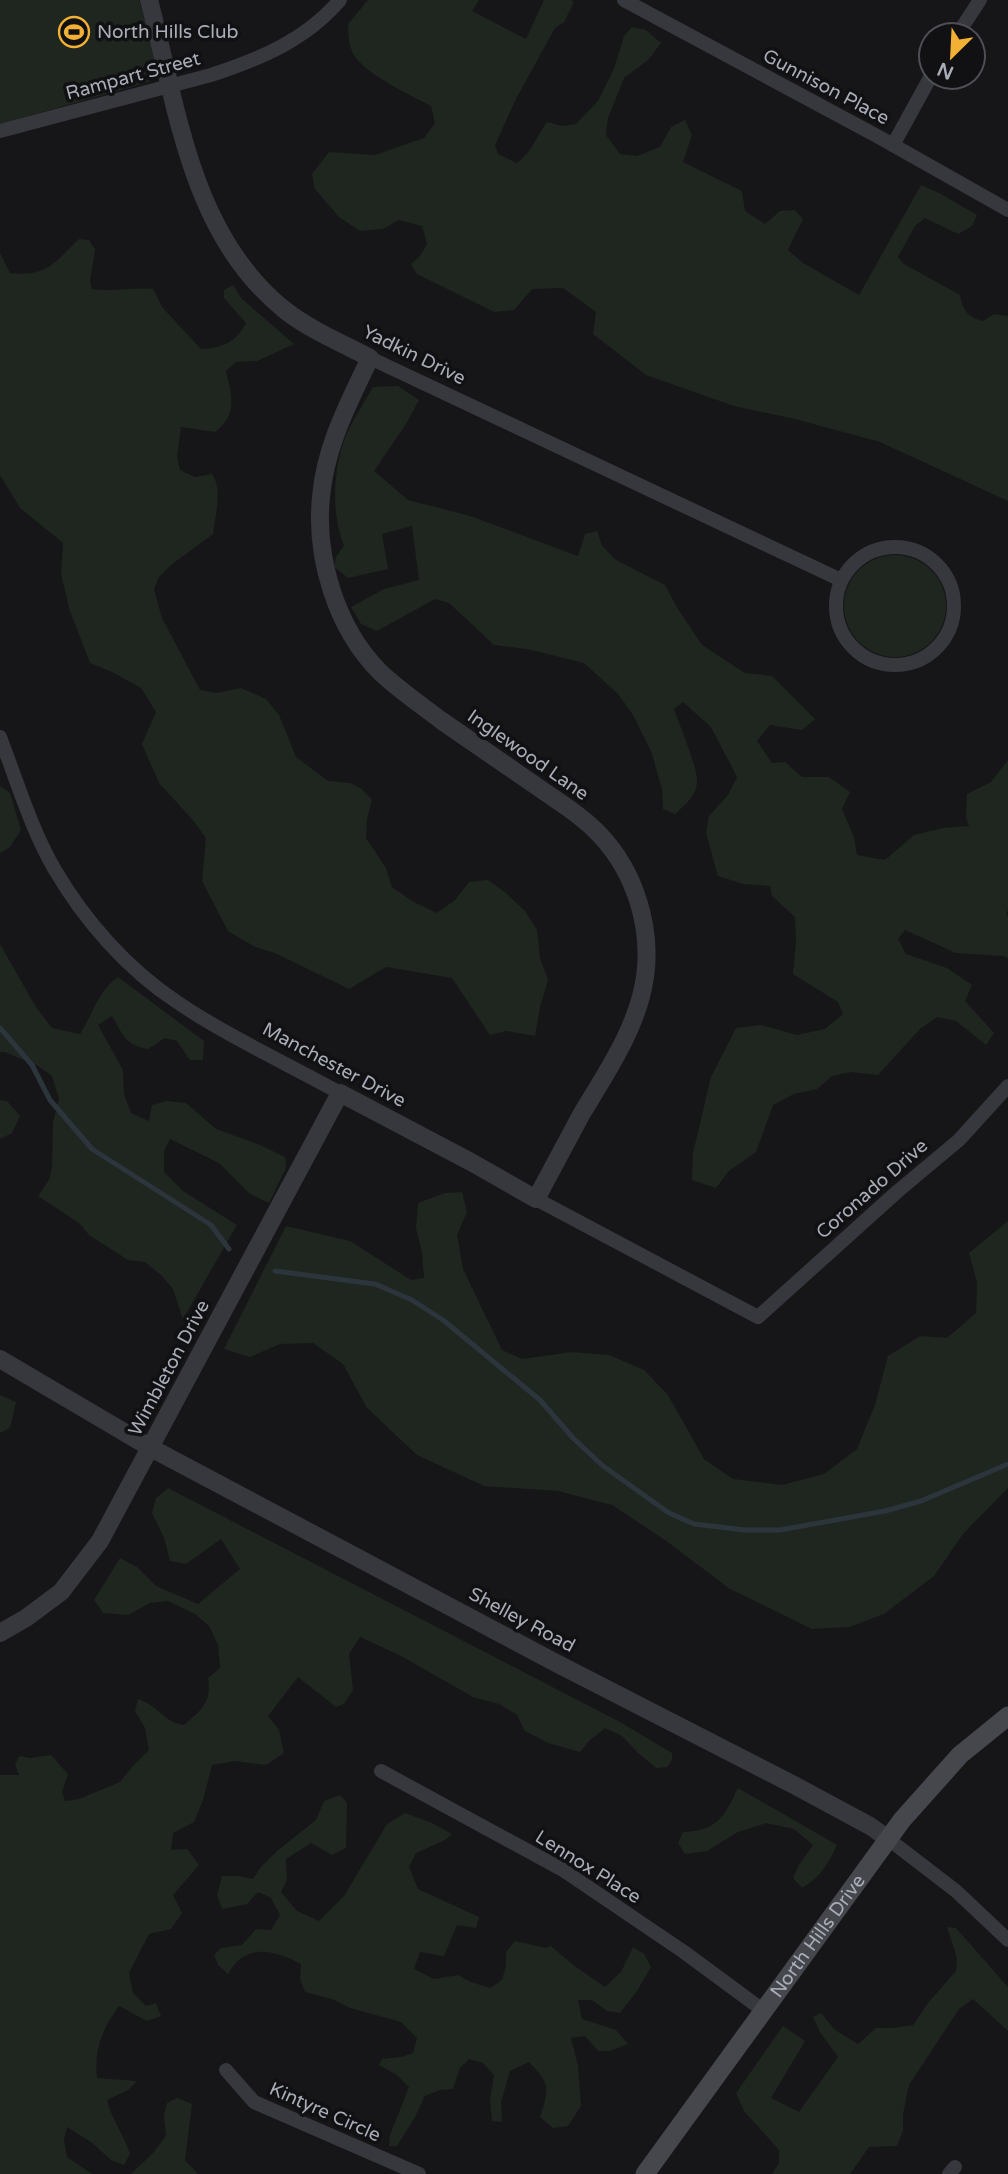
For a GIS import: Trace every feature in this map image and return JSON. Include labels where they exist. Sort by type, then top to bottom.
[{"type":"main road","name":"North Hills Drive","points":[[645,2174],[887,1838],[960,1755],[1008,1716]]},
{"type":"street","name":"Yadkin Drive","points":[[149,0],[181,131],[205,202],[227,246],[257,284],[283,309],[316,331],[370,358],[841,580]]},
{"type":"street","name":"Rampart Street","points":[[0,131],[211,75],[264,56],[285,46],[340,0]]},
{"type":"street","name":"Gunnison Place","points":[[624,0],[1008,210]]},
{"type":"street","points":[[966,21],[980,0]]},
{"type":"street","points":[[893,145],[923,91]]},
{"type":"street","name":"Inglewood Lane","points":[[370,358],[337,430],[329,453],[321,495],[320,516],[325,565],[340,611],[360,647],[388,679],[417,703],[598,833],[629,878],[642,914],[645,931],[645,971],[634,1016],[536,1199]]},
{"type":"street","points":[[891,546],[915,549],[936,562],[950,583],[955,601],[953,620],[945,638],[929,654],[910,663],[892,665],[872,660],[856,650],[841,631],[835,610],[841,580],[855,561],[871,551],[891,546]]},
{"type":"street","name":"Manchester Drive","points":[[0,737],[54,868],[82,909],[120,954],[147,980],[176,1002],[340,1093],[758,1317]]},
{"type":"street","name":"Coronado Drive","points":[[758,1317],[959,1140],[1008,1086]]},
{"type":"street","name":"Wimbleton Drive","points":[[0,1633],[61,1592],[100,1541],[340,1093]]},
{"type":"street","name":"Shelley Road","points":[[0,1359],[151,1448],[870,1826],[956,1891],[1008,1940]]},
{"type":"street","name":"Lennox Place","points":[[382,1771],[562,1870],[684,1952],[764,2011]]},
{"type":"street","name":"Kintyre Circle","points":[[226,2070],[254,2102],[419,2174]]},
{"type":"shaded area","name":"North Hills Club","points":[[0,0],[139,0],[157,65],[155,76],[146,83],[0,124]]},
{"type":"shaded area","points":[[368,0],[479,0],[472,11],[526,39],[544,0],[574,2],[564,22],[555,28],[516,99],[495,145],[498,154],[517,163],[530,149],[547,122],[562,126],[576,124],[598,101],[614,69],[624,36],[632,27],[646,30],[661,43],[648,60],[624,78],[608,118],[606,135],[620,154],[637,156],[660,147],[671,127],[685,120],[692,135],[683,162],[742,191],[745,211],[765,224],[780,211],[795,210],[803,219],[788,250],[803,263],[859,295],[921,185],[977,215],[972,226],[958,234],[925,218],[915,226],[898,257],[904,264],[960,295],[964,309],[973,318],[983,321],[994,314],[1008,316],[1008,501],[880,442],[734,406],[646,375],[593,334],[596,312],[563,288],[532,289],[514,310],[494,312],[417,274],[411,264],[427,244],[422,226],[399,220],[383,229],[360,231],[339,217],[315,189],[312,174],[329,152],[375,155],[424,138],[435,123],[431,106],[380,78],[355,57],[349,41],[348,24]]},
{"type":"shaded area","points":[[79,239],[89,240],[95,249],[90,282],[92,289],[153,289],[162,307],[201,349],[233,340],[246,323],[224,298],[224,290],[233,285],[242,299],[294,344],[257,361],[236,362],[226,371],[231,397],[230,411],[215,432],[181,427],[177,457],[180,470],[195,477],[212,474],[217,487],[217,503],[213,534],[159,577],[154,589],[162,618],[200,690],[217,693],[241,688],[266,699],[279,715],[296,757],[328,781],[350,783],[362,789],[372,800],[366,838],[386,868],[392,887],[412,901],[437,913],[455,900],[469,882],[488,880],[525,911],[537,930],[540,958],[548,980],[535,1036],[506,1031],[490,1035],[452,978],[386,967],[349,989],[275,953],[255,947],[228,931],[202,881],[206,838],[159,783],[142,744],[156,712],[141,688],[90,663],[70,611],[61,574],[63,543],[20,508],[0,475],[0,253],[10,273],[33,273],[49,267]]},
{"type":"shaded area","points":[[398,386],[419,400],[374,471],[408,500],[470,516],[578,556],[585,534],[597,531],[602,546],[616,560],[665,585],[702,645],[745,673],[772,676],[815,719],[802,730],[770,725],[757,741],[772,763],[785,762],[802,777],[829,777],[850,792],[842,809],[854,837],[857,855],[885,860],[914,835],[943,828],[969,826],[966,817],[967,794],[991,782],[1008,760],[1008,958],[956,953],[905,930],[898,939],[906,954],[947,968],[972,985],[965,1001],[994,1033],[986,1045],[956,1021],[937,1017],[920,1029],[878,1075],[851,1072],[832,1076],[817,1089],[794,1094],[773,1105],[756,1152],[729,1171],[716,1188],[692,1180],[693,1153],[711,1077],[736,1028],[761,1025],[797,1035],[825,1029],[843,1014],[838,1002],[793,974],[795,917],[772,896],[770,886],[743,884],[718,876],[706,833],[709,816],[728,795],[737,777],[711,727],[683,702],[674,709],[692,758],[697,783],[692,796],[675,814],[663,809],[662,789],[651,751],[633,715],[618,694],[584,663],[527,649],[494,645],[449,603],[435,599],[377,631],[361,624],[351,607],[384,589],[419,580],[412,526],[382,534],[388,569],[348,578],[334,567],[336,557],[344,546],[337,518],[335,487],[344,442],[373,387]]},
{"type":"shaded area","points":[[895,555],[914,559],[931,570],[942,587],[946,606],[942,625],[931,642],[914,653],[895,657],[876,653],[859,642],[848,625],[844,606],[848,587],[859,570],[876,559]]},
{"type":"shaded area","points":[[0,786],[10,793],[21,830],[10,847],[0,853]]},
{"type":"shaded area","points":[[0,944],[36,1007],[52,1028],[80,1034],[100,996],[118,977],[204,1041],[203,1060],[190,1060],[177,1041],[165,1038],[148,1049],[134,1045],[119,1029],[112,1016],[98,1025],[123,1070],[124,1094],[131,1113],[149,1121],[152,1105],[167,1101],[186,1103],[216,1129],[285,1157],[286,1168],[269,1203],[250,1194],[219,1163],[170,1139],[164,1151],[164,1172],[183,1191],[237,1225],[183,1319],[173,1289],[162,1276],[145,1262],[128,1260],[89,1235],[79,1223],[38,1196],[49,1180],[52,1167],[53,1122],[59,1099],[52,1076],[38,1066],[0,1052]]},
{"type":"shaded area","points":[[0,1100],[7,1101],[20,1116],[12,1133],[0,1139]]},
{"type":"shaded area","points":[[462,1192],[467,1212],[457,1235],[463,1269],[502,1350],[522,1359],[572,1352],[609,1355],[644,1370],[668,1395],[704,1459],[733,1479],[782,1485],[824,1474],[857,1449],[875,1405],[888,1356],[920,1336],[947,1338],[976,1313],[977,1283],[969,1253],[1008,1221],[1008,1488],[963,1534],[934,1576],[884,1614],[849,1627],[812,1629],[730,1589],[665,1540],[612,1505],[558,1491],[484,1486],[417,1455],[367,1408],[343,1364],[313,1343],[280,1344],[250,1357],[224,1349],[286,1226],[350,1241],[411,1280],[424,1278],[416,1228],[418,1203],[445,1193]]},
{"type":"shaded area","points":[[0,1395],[16,1402],[10,1428],[0,1433]]},
{"type":"shaded area","points":[[168,1488],[620,1722],[672,1753],[672,1760],[667,1767],[656,1768],[622,1736],[605,1728],[580,1752],[548,1743],[525,1731],[517,1715],[499,1704],[473,1697],[401,1656],[360,1637],[349,1654],[353,1690],[344,1704],[336,1707],[298,1677],[268,1716],[279,1730],[284,1753],[266,1765],[235,1761],[212,1765],[194,1822],[173,1833],[171,1850],[187,1849],[199,1865],[173,1895],[182,1913],[171,1929],[149,1934],[129,1973],[133,1993],[146,2006],[156,2003],[161,2016],[147,2021],[119,2006],[108,2023],[98,2049],[97,2078],[137,2081],[128,2090],[107,2100],[130,2154],[124,2165],[111,2160],[91,2142],[67,2127],[64,2139],[67,2157],[92,2174],[0,2174],[0,1775],[19,1775],[15,1765],[19,1756],[30,1758],[51,1755],[68,1774],[62,1792],[65,1801],[79,1799],[120,1782],[149,1750],[145,1728],[135,1711],[138,1699],[177,1724],[184,1725],[207,1700],[208,1678],[220,1668],[218,1645],[209,1626],[195,1614],[168,1601],[150,1603],[128,1615],[103,1613],[94,1600],[120,1558],[137,1567],[156,1586],[198,1604],[240,1569],[221,1539],[186,1564],[170,1561],[164,1538],[152,1513],[156,1498]]},
{"type":"shaded area","points":[[738,1788],[837,1845],[814,1880],[802,1888],[793,1878],[813,1845],[794,1829],[766,1823],[738,1832],[707,1851],[685,1854],[678,1843],[683,1832],[712,1825],[728,1807]]},
{"type":"shaded area","points":[[340,1795],[347,1803],[346,1848],[332,1855],[311,1843],[286,1859],[287,1880],[281,1892],[297,1911],[319,1921],[344,1896],[387,1824],[405,1813],[452,1834],[416,1853],[409,1867],[418,1889],[479,1917],[476,1928],[457,1925],[444,1956],[420,1952],[414,1969],[434,1979],[458,1975],[490,1988],[502,1980],[506,1952],[515,1941],[546,1948],[551,1946],[605,1987],[621,1972],[633,1947],[644,1954],[651,1967],[620,2013],[607,2011],[592,2000],[578,2000],[582,2019],[616,2030],[628,2044],[610,2051],[598,2051],[585,2036],[571,2038],[578,2066],[581,2106],[568,2126],[553,2128],[540,2117],[546,2092],[545,2082],[529,2062],[510,2071],[501,2102],[502,2122],[492,2121],[490,2099],[494,2075],[483,2063],[469,2059],[460,2068],[453,2089],[440,2090],[425,2096],[397,2146],[389,2146],[390,2135],[409,2087],[397,2075],[379,2065],[382,2059],[413,2053],[417,2038],[401,2022],[305,1992],[300,1979],[301,1964],[280,1955],[270,1952],[251,1953],[235,1964],[228,1974],[218,1965],[214,1955],[221,1948],[242,1945],[256,1929],[271,1930],[280,1915],[271,1898],[258,1892],[247,1904],[222,1909],[217,1895],[222,1876],[253,1879],[277,1851],[316,1820],[324,1801]]},
{"type":"shaded area","points":[[947,1927],[956,1928],[1008,1987],[1008,2031],[973,1999],[959,2009],[909,2085],[903,2114],[903,2131],[897,2146],[869,2147],[850,2174],[772,2174],[779,2163],[779,2150],[744,2111],[736,2093],[783,2026],[805,2041],[771,2098],[799,2112],[838,2057],[813,2017],[821,2013],[835,2030],[858,2044],[876,2028],[913,2025],[956,1971],[957,1958]]},
{"type":"shaded area","points":[[177,2098],[192,2104],[185,2160],[198,2174],[131,2174],[166,2136],[164,2116],[167,2103]]},
{"type":"waterway","points":[[0,1028],[32,1065],[50,1100],[92,1149],[211,1225],[229,1249]]},
{"type":"waterway","points":[[275,1271],[375,1284],[412,1300],[443,1320],[540,1400],[573,1438],[603,1466],[669,1513],[694,1524],[745,1530],[780,1530],[885,1511],[921,1501],[1008,1464]]},
{"type":"place","name":"North Hills Club","points":[[74,32]]}]
